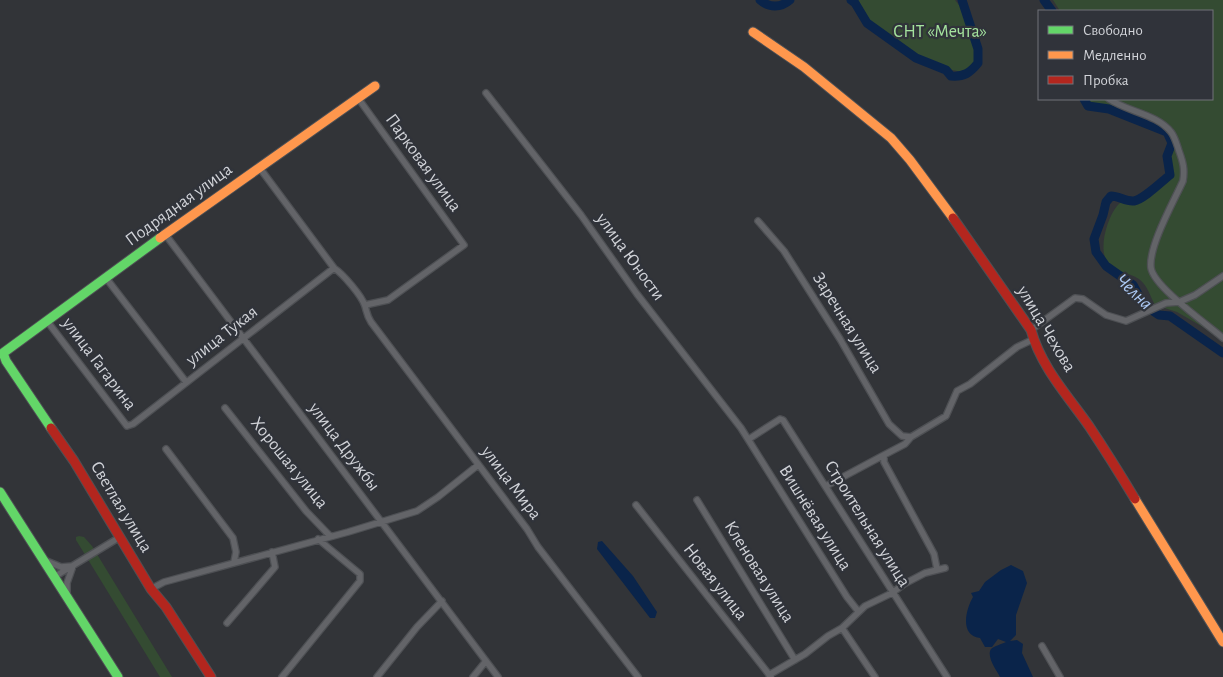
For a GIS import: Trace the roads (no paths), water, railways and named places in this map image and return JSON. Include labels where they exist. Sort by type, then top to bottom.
[{"type":"street","name":"улица Чехова","points":[[753,32],[804,67],[891,138],[910,160],[968,238],[1031,330],[1032,340],[1051,371],[1095,435],[1223,642]]},
{"type":"street","name":"Подрядная улица","points":[[3,353],[165,234],[375,86]]},
{"type":"street","name":"улица Юности","points":[[486,93],[581,215],[637,294],[749,439]]},
{"type":"street","name":"Парковая улица","points":[[358,98],[464,245],[388,300],[365,305]]},
{"type":"street","points":[[1110,100],[1160,124],[1172,133],[1184,165],[1183,181],[1152,250],[1151,270],[1168,293],[1223,338]]},
{"type":"street","name":"улица Мира","points":[[259,167],[334,268],[343,274],[365,305],[366,315],[371,322],[527,529],[538,547],[638,677]]},
{"type":"street","name":"Заречная улица","points":[[758,221],[789,259],[840,339],[888,424],[902,436],[911,437]]},
{"type":"street","name":"улица Дружбы","points":[[165,234],[498,677]]},
{"type":"street","name":"улица Тукая","points":[[127,426],[133,424],[334,268]]},
{"type":"street","points":[[1031,330],[1075,298],[1083,299],[1106,315],[1126,320],[1166,303],[1179,302],[1194,295],[1223,276]]},
{"type":"street","points":[[106,278],[186,382]]},
{"type":"street","name":"улица Гагарина","points":[[47,321],[127,426]]},
{"type":"street","points":[[826,486],[905,444],[911,437],[946,416],[957,391],[970,384],[1017,347],[1032,340]]},
{"type":"street","name":"Светлая улица","points":[[3,353],[6,361],[74,461],[151,588],[211,677]]},
{"type":"street","name":"Хорошая улица","points":[[225,408],[306,511],[330,536]]},
{"type":"street","name":"Строительная улица","points":[[749,439],[782,419],[826,486],[892,594],[947,677]]},
{"type":"street","name":"Вишнёвая улица","points":[[749,439],[858,612]]},
{"type":"street","points":[[166,449],[233,538],[236,552],[234,562]]},
{"type":"street","points":[[884,455],[884,462],[934,554],[937,569]]},
{"type":"street","points":[[151,588],[164,582],[383,522],[416,511],[438,497],[478,465]]},
{"type":"street","points":[[0,492],[118,677]]},
{"type":"street","name":"Кленовая улица","points":[[697,500],[795,660]]},
{"type":"street","name":"Новая улица","points":[[636,505],[770,676]]},
{"type":"street","points":[[54,577],[120,537]]},
{"type":"street","points":[[282,677],[360,581],[360,574],[318,539]]},
{"type":"street","points":[[227,623],[275,567],[272,552]]},
{"type":"street","points":[[43,560],[62,567],[73,566]]},
{"type":"street","points":[[67,597],[67,582],[73,566]]},
{"type":"street","points":[[770,676],[842,628],[865,606],[892,594],[904,584],[918,577],[937,569],[945,568]]},
{"type":"street","points":[[376,677],[417,627],[442,601]]},
{"type":"street","points":[[842,628],[876,677]]},
{"type":"street","points":[[1042,646],[1060,677]]},
{"type":"street","points":[[473,677],[486,661]]},
{"type":"water","points":[[602,541],[633,576],[657,612],[655,618],[650,618],[597,549],[598,542]]},
{"type":"water","points":[[1011,565],[1023,571],[1027,583],[1016,615],[1016,635],[1010,641],[1017,640],[1023,644],[1022,653],[1033,677],[1000,677],[991,660],[990,652],[992,648],[1006,642],[998,639],[992,647],[985,647],[980,638],[973,636],[967,627],[968,608],[973,597],[971,593],[979,591],[985,582]]},
{"type":"waterway","name":"Челна","points":[[760,0],[775,6],[790,0]]},
{"type":"waterway","name":"Челна","points":[[851,0],[855,3],[867,23],[916,58],[946,70],[951,76],[966,74],[978,63],[978,49],[962,0]]},
{"type":"waterway","name":"Челна","points":[[1044,0],[1051,10]]},
{"type":"waterway","name":"Челна","points":[[1085,100],[1088,106],[1109,109],[1167,132],[1172,143],[1167,156],[1170,175],[1138,200],[1131,201],[1111,196],[1106,202],[1094,239],[1096,252],[1106,266],[1133,285],[1144,305],[1159,315],[1170,316],[1223,353]]},
{"type":"park label","name":"СНТ «Мечта»","points":[[940,32]]}]
